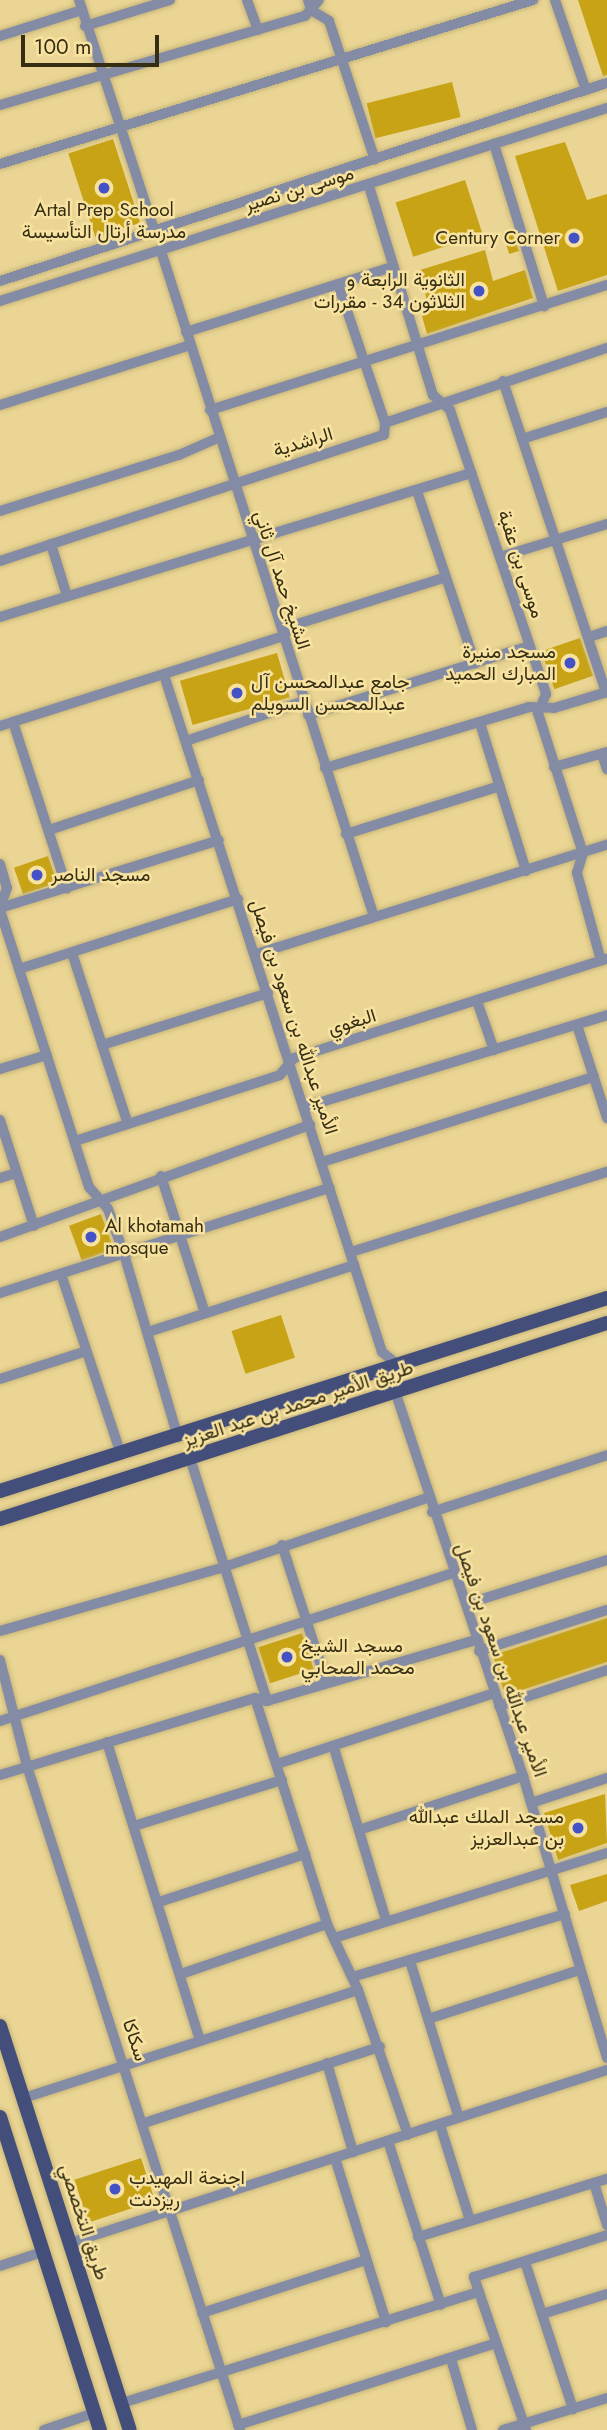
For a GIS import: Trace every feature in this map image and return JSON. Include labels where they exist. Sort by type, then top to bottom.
[{"type":"main road","name":"طريق الأمير محمد بن عبد العزيز","points":[[0,1490],[178,1437],[607,1298]]},
{"type":"main road","name":"طريق الأمير محمد بن عبد العزيز","points":[[0,1519],[396,1394],[607,1323]]},
{"type":"main road","name":"طريق التخصصي","points":[[0,2026],[130,2430]]},
{"type":"main road","points":[[0,2116],[100,2430]]},
{"type":"street","points":[[85,26],[170,0]]},
{"type":"street","points":[[247,0],[258,30]]},
{"type":"street","points":[[0,105],[88,78],[105,78],[258,30],[318,0]]},
{"type":"street","points":[[0,163],[533,0]]},
{"type":"street","points":[[555,0],[586,90]]},
{"type":"street","points":[[0,36],[81,5],[85,26],[105,78],[118,127],[154,230]]},
{"type":"street","points":[[310,5],[329,20],[375,160]]},
{"type":"street","points":[[0,281],[607,83]]},
{"type":"street","name":"موسى بن نصير","points":[[0,302],[607,108]]},
{"type":"street","points":[[494,144],[544,306]]},
{"type":"street","name":"موسى بن عقبة","points":[[369,186],[433,395],[450,410],[546,694],[541,708],[554,767],[583,853],[577,873],[604,960]]},
{"type":"street","points":[[224,209],[229,228]]},
{"type":"street","name":"الشيخ حمد آل ثاني","points":[[162,251],[281,636],[374,917]]},
{"type":"street","points":[[68,259],[75,278]]},
{"type":"street","points":[[186,332],[392,267]]},
{"type":"street","points":[[338,284],[385,424]]},
{"type":"street","points":[[210,410],[607,285]]},
{"type":"street","points":[[0,405],[190,345]]},
{"type":"street","name":"الراشدية","points":[[0,561],[384,435],[385,424],[441,402],[607,348]]},
{"type":"street","points":[[326,768],[480,723],[607,692],[554,541],[503,381]]},
{"type":"street","points":[[522,439],[607,412]]},
{"type":"street","points":[[0,511],[179,455],[218,438]]},
{"type":"street","points":[[0,617],[471,473]]},
{"type":"street","points":[[417,491],[475,663]]},
{"type":"street","points":[[500,557],[607,524]]},
{"type":"street","points":[[51,544],[67,596]]},
{"type":"street","points":[[0,726],[281,636],[294,625],[446,577]]},
{"type":"street","points":[[589,637],[607,631]]},
{"type":"street","points":[[308,715],[529,646]]},
{"type":"street","name":"الأمير عبدالله بن سعود بن فيصل","points":[[164,675],[382,1352],[397,1364]]},
{"type":"street","points":[[186,741],[304,701]]},
{"type":"street","points":[[13,722],[67,888]]},
{"type":"street","points":[[480,723],[526,871]]},
{"type":"street","points":[[554,767],[605,753],[607,769]]},
{"type":"street","points":[[49,830],[199,780]]},
{"type":"street","points":[[346,834],[500,786]]},
{"type":"street","points":[[0,908],[219,840]]},
{"type":"street","points":[[256,954],[607,845]]},
{"type":"street","points":[[0,864],[7,888],[0,908],[89,1187],[100,1199],[124,1254],[178,1437]]},
{"type":"street","points":[[19,969],[238,899]]},
{"type":"street","points":[[72,953],[128,1124]]},
{"type":"street","name":"البغوي","points":[[75,1141],[280,1074],[290,1063],[604,960]]},
{"type":"street","points":[[102,1045],[268,993]]},
{"type":"street","points":[[477,1001],[494,1050]]},
{"type":"street","points":[[305,1107],[607,1015]]},
{"type":"street","points":[[577,1025],[607,1118]]},
{"type":"street","points":[[0,1069],[47,1055]]},
{"type":"street","points":[[321,1161],[594,1077]]},
{"type":"street","points":[[0,1120],[34,1226]]},
{"type":"street","points":[[0,1237],[89,1209],[100,1199],[310,1125]]},
{"type":"street","points":[[351,1252],[607,1172]]},
{"type":"street","points":[[0,1178],[16,1173]]},
{"type":"street","points":[[161,1176],[205,1313]]},
{"type":"street","points":[[0,1293],[330,1188]]},
{"type":"street","points":[[148,1332],[354,1265]]},
{"type":"street","points":[[61,1274],[121,1454]]},
{"type":"street","points":[[0,1379],[86,1351]]},
{"type":"street","name":"الأمير عبدالله بن سعود بن فيصل","points":[[396,1394],[451,1574],[466,1604],[477,1645],[523,1776],[607,2058]]},
{"type":"street","points":[[432,1512],[607,1455]]},
{"type":"street","points":[[190,1458],[267,1701]]},
{"type":"street","points":[[0,1631],[224,1567],[282,1545],[427,1499]]},
{"type":"street","points":[[282,1545],[326,1681]]},
{"type":"street","points":[[466,1604],[607,1560]]},
{"type":"street","points":[[0,1721],[248,1644],[308,1621],[451,1574]]},
{"type":"street","points":[[0,1775],[254,1698],[267,1701],[326,1681],[607,1610]]},
{"type":"street","name":"سكاكا","points":[[0,1660],[27,1766],[144,2123],[169,2212],[239,2428]]},
{"type":"street","points":[[499,1706],[607,1670]]},
{"type":"street","points":[[277,1764],[334,1748],[494,1693]]},
{"type":"street","points":[[254,1698],[327,1924],[360,1994],[408,2135]]},
{"type":"street","points":[[107,1742],[200,2040]]},
{"type":"street","points":[[334,1748],[386,1920]]},
{"type":"street","points":[[359,1830],[523,1776]]},
{"type":"street","points":[[531,1803],[607,1778]]},
{"type":"street","points":[[134,1826],[282,1780]]},
{"type":"street","points":[[334,1938],[607,1853]]},
{"type":"street","points":[[159,1902],[305,1854]]},
{"type":"street","points":[[352,1977],[565,1914]]},
{"type":"street","points":[[181,1974],[327,1924]]},
{"type":"street","points":[[410,1961],[459,2118]]},
{"type":"street","points":[[428,2018],[580,1970]]},
{"type":"street","points":[[24,2098],[200,2040],[360,1994]]},
{"type":"street","points":[[144,2123],[380,2047]]},
{"type":"street","points":[[327,2063],[353,2152]]},
{"type":"street","points":[[70,2242],[607,2070]]},
{"type":"street","points":[[440,2125],[470,2220]]},
{"type":"street","points":[[388,2141],[440,2305]]},
{"type":"street","points":[[335,2158],[386,2322]]},
{"type":"street","points":[[418,2237],[607,2179]]},
{"type":"street","points":[[594,2183],[607,2225]]},
{"type":"street","points":[[524,2427],[474,2277],[607,2235]]},
{"type":"street","points":[[0,2266],[43,2252]]},
{"type":"street","points":[[202,2313],[366,2260]]},
{"type":"street","points":[[525,2262],[573,2409]]},
{"type":"street","points":[[122,2403],[221,2375],[479,2292]]},
{"type":"street","points":[[542,2314],[607,2294]]},
{"type":"street","points":[[239,2428],[496,2343]]},
{"type":"street","points":[[451,2359],[472,2430]]},
{"type":"street","points":[[503,2430],[524,2427],[607,2398]]},
{"type":"street","points":[[44,2430],[94,2413]]},
{"type":"building","points":[[578,0],[607,0],[607,75],[603,76]]},
{"type":"building","points":[[452,82],[461,117],[375,138],[367,103]]},
{"type":"building","name":"Artal Prep School مدرسة أرتال التأسيسة","points":[[113,139],[140,223],[95,237],[68,154]]},
{"type":"building","name":"Century Corner","points":[[565,142],[587,200],[607,194],[607,275],[558,291],[515,156]]},
{"type":"building","points":[[465,180],[483,234],[413,257],[396,203]]},
{"type":"building","points":[[512,230],[519,251],[509,254],[502,233]]},
{"type":"building","name":"الثانوية الرابعة و الثلاثون 34 - مقررات","points":[[485,250],[493,281],[525,270],[533,298],[427,334],[420,309],[428,306],[420,270]]},
{"type":"building","name":"مسجد منيرة المبارك الحميد","points":[[580,638],[593,676],[554,689],[541,651]]},
{"type":"building","name":"جامع عبدالمحسن آل عبدالمحسن السويلم","points":[[277,653],[290,697],[193,725],[180,681]]},
{"type":"building","name":"مسجد الناصر","points":[[48,856],[57,882],[23,894],[14,868]]},
{"type":"building","name":"Al khotamah mosque","points":[[101,1214],[114,1249],[82,1260],[69,1226]]},
{"type":"building","points":[[281,1315],[295,1358],[245,1374],[232,1331]]},
{"type":"building","points":[[607,1618],[607,1662],[513,1693],[503,1689],[493,1655]]},
{"type":"building","name":"مسجد الشيخ محمد الصحابي","points":[[302,1633],[314,1669],[270,1683],[258,1647]]},
{"type":"building","name":"مسجد الملك عبدالله بن عبدالعزيز","points":[[605,1794],[607,1843],[558,1860],[544,1813]]},
{"type":"building","points":[[607,1874],[607,1901],[579,1911],[570,1885]]},
{"type":"building","name":"اجنحة المهيدب ريزدنت","points":[[141,2158],[155,2201],[88,2222],[74,2180]]},
{"type":"place","name":"Artal Prep School مدرسة أرتال التأسيسة","points":[[104,188]]},
{"type":"place","name":"Century Corner","points":[[574,238]]},
{"type":"place","name":"الثانوية الرابعة و الثلاثون 34 - مقررات","points":[[479,291]]},
{"type":"place","name":"مسجد منيرة المبارك الحميد","points":[[570,663]]},
{"type":"place","name":"جامع عبدالمحسن آل عبدالمحسن السويلم","points":[[237,693]]},
{"type":"place","name":"مسجد الناصر","points":[[37,875]]},
{"type":"place","name":"Al khotamah mosque","points":[[91,1237]]},
{"type":"place","name":"مسجد الشيخ محمد الصحابي","points":[[287,1657]]},
{"type":"place","name":"مسجد الملك عبدالله بن عبدالعزيز","points":[[578,1828]]},
{"type":"place","name":"اجنحة المهيدب ريزدنت","points":[[115,2189]]}]
